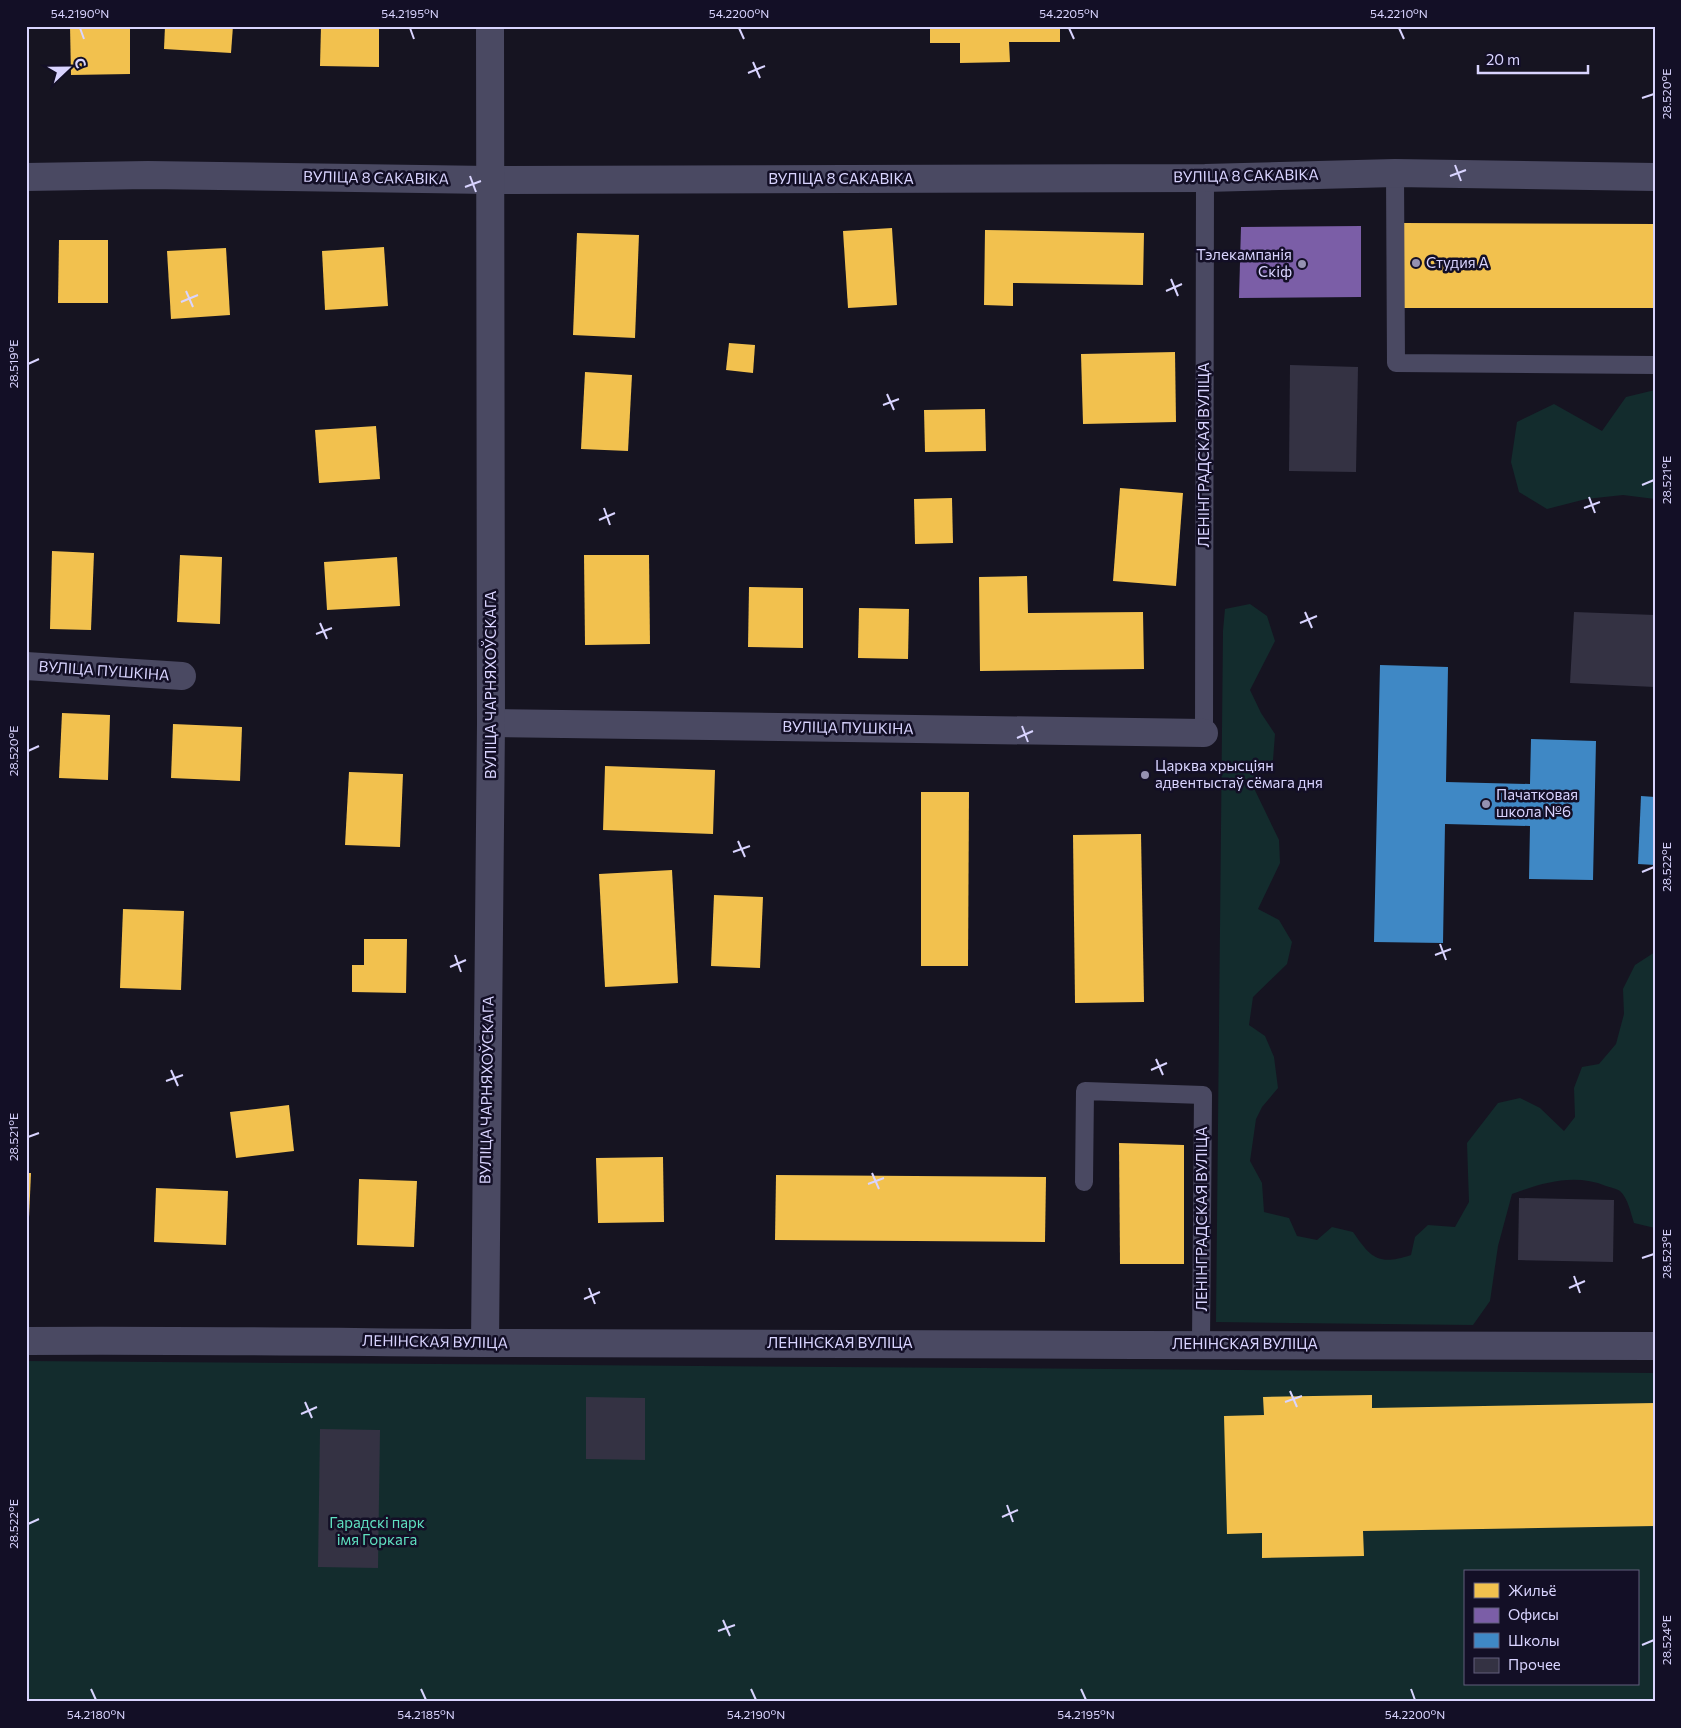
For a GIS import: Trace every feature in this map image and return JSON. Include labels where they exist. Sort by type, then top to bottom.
[{"type":"street","name":"ВУЛІЦА ЧАРНЯХОЎСКАГА","points":[[485,1343],[491,723],[490,26]]},
{"type":"street","name":"ВУЛІЦА 8 САКАВІКА","points":[[26,177],[148,175],[489,180],[1205,178],[1394,173],[1655,177]]},
{"type":"street","name":"ВУЛІЦА ПУШКІНА","points":[[26,666],[182,676]]},
{"type":"street","name":"ВУЛІЦА ПУШКІНА","points":[[491,723],[1204,733]]},
{"type":"street","name":"ЛЕНІНСКАЯ ВУЛІЦА","points":[[26,1341],[238,1340],[485,1343],[1201,1343],[1655,1346]]},
{"type":"lane","points":[[1394,173],[1396,363],[1655,365]]},
{"type":"lane","name":"ЛЕНІНГРАДСКАЯ ВУЛІЦА","points":[[1204,733],[1205,178]]},
{"type":"lane","name":"ЛЕНІНГРАДСКАЯ ВУЛІЦА","points":[[1084,1182],[1085,1091],[1203,1095],[1201,1343]]},
{"type":"green space","points":[[1655,390],[1655,499],[1623,495],[1586,499],[1547,509],[1519,492],[1511,462],[1517,422],[1554,404],[1602,431],[1626,397]]},
{"type":"green space","points":[[1250,604],[1267,616],[1275,641],[1250,690],[1261,713],[1275,734],[1273,760],[1250,780],[1279,840],[1280,863],[1258,909],[1279,920],[1292,942],[1287,964],[1253,997],[1249,1025],[1265,1036],[1274,1057],[1278,1088],[1262,1107],[1256,1119],[1250,1161],[1262,1183],[1264,1212],[1289,1218],[1297,1236],[1317,1240],[1332,1227],[1353,1232],[1371,1254],[1391,1260],[1411,1255],[1415,1237],[1428,1225],[1455,1227],[1469,1202],[1467,1143],[1498,1103],[1520,1098],[1540,1108],[1564,1131],[1575,1117],[1574,1088],[1582,1067],[1599,1064],[1616,1044],[1624,1014],[1623,989],[1635,965],[1655,952],[1655,1228],[1634,1223],[1623,1194],[1613,1188],[1594,1182],[1582,1180],[1558,1181],[1512,1194],[1498,1246],[1490,1301],[1473,1325],[1216,1322],[1223,631],[1225,609]]},
{"type":"green space","name":"Гарадскі парк імя Горкага","points":[[26,1361],[1655,1373],[1655,1702],[26,1702]]},
{"type":"building: Жильё","points":[[70,26],[130,26],[130,74],[71,75]]},
{"type":"building: Жильё","points":[[165,26],[233,26],[231,53],[164,49]]},
{"type":"building: Жильё","points":[[321,26],[379,26],[379,67],[320,66]]},
{"type":"building: Жильё","points":[[750,26],[795,26],[795,28],[750,28]]},
{"type":"building: Жильё","points":[[930,26],[1060,26],[1060,42],[1009,42],[1010,62],[960,63],[960,43],[930,43]]},
{"type":"building: Жильё","points":[[1402,223],[1655,224],[1655,308],[1402,308]]},
{"type":"building: Жильё","points":[[892,228],[897,305],[848,308],[843,231]]},
{"type":"building: Жильё","points":[[985,230],[1144,233],[1143,285],[1013,283],[1013,306],[984,305]]},
{"type":"building: Жильё","points":[[577,233],[639,235],[635,338],[573,335]]},
{"type":"building: Жильё","points":[[59,240],[108,240],[108,303],[58,303]]},
{"type":"building: Жильё","points":[[384,247],[388,306],[325,310],[322,251]]},
{"type":"building: Жильё","points":[[226,248],[230,315],[171,319],[167,251]]},
{"type":"building: Жильё","points":[[729,343],[755,345],[753,373],[726,370]]},
{"type":"building: Жильё","points":[[1175,352],[1176,422],[1083,424],[1081,354]]},
{"type":"building: Жильё","points":[[585,372],[632,375],[628,451],[581,449]]},
{"type":"building: Жильё","points":[[985,409],[986,451],[925,452],[924,410]]},
{"type":"building: Жильё","points":[[376,426],[380,479],[319,483],[315,430]]},
{"type":"building: Жильё","points":[[1120,488],[1183,493],[1176,586],[1113,581]]},
{"type":"building: Жильё","points":[[952,498],[953,543],[915,544],[914,499]]},
{"type":"building: Жильё","points":[[52,551],[94,553],[91,630],[50,629]]},
{"type":"building: Жильё","points":[[180,555],[222,557],[220,624],[177,622]]},
{"type":"building: Жильё","points":[[584,555],[649,555],[650,644],[585,645]]},
{"type":"building: Жильё","points":[[397,557],[400,606],[327,610],[324,562]]},
{"type":"building: Жильё","points":[[1027,576],[1028,613],[1143,612],[1144,669],[980,671],[979,577]]},
{"type":"building: Жильё","points":[[749,587],[803,588],[803,648],[748,647]]},
{"type":"building: Жильё","points":[[859,608],[909,609],[908,659],[858,658]]},
{"type":"building: Жильё","points":[[62,713],[110,715],[108,780],[59,778]]},
{"type":"building: Жильё","points":[[173,724],[242,727],[240,781],[171,778]]},
{"type":"building: Жильё","points":[[605,766],[715,770],[713,834],[603,830]]},
{"type":"building: Жильё","points":[[349,772],[403,774],[400,847],[345,845]]},
{"type":"building: Жильё","points":[[921,792],[969,792],[968,966],[921,966]]},
{"type":"building: Жильё","points":[[1141,834],[1144,1002],[1075,1003],[1073,835]]},
{"type":"building: Жильё","points":[[672,870],[678,983],[605,987],[599,874]]},
{"type":"building: Жильё","points":[[714,895],[763,897],[760,968],[711,966]]},
{"type":"building: Жильё","points":[[123,909],[184,911],[181,990],[120,988]]},
{"type":"building: Жильё","points":[[364,939],[407,939],[406,993],[352,992],[352,965],[364,965]]},
{"type":"building: Жильё","points":[[289,1105],[294,1151],[236,1158],[230,1112]]},
{"type":"building: Жильё","points":[[1119,1143],[1184,1145],[1184,1264],[1120,1264]]},
{"type":"building: Жильё","points":[[663,1157],[664,1222],[598,1223],[596,1158]]},
{"type":"building: Жильё","points":[[26,1173],[31,1173],[28,1240],[26,1240]]},
{"type":"building: Жильё","points":[[776,1175],[1046,1177],[1045,1242],[775,1240]]},
{"type":"building: Жильё","points":[[359,1179],[417,1181],[414,1247],[357,1245]]},
{"type":"building: Жильё","points":[[156,1188],[228,1191],[226,1245],[154,1242]]},
{"type":"building: Жильё","points":[[1372,1395],[1372,1408],[1655,1403],[1655,1526],[1363,1531],[1364,1556],[1262,1558],[1262,1533],[1227,1534],[1224,1416],[1264,1415],[1263,1397]]},
{"type":"building: Офисы","points":[[1361,226],[1361,297],[1239,298],[1241,227]]},
{"type":"building: Школы","name":"Пачатковая школа №6","points":[[1380,665],[1448,667],[1446,782],[1530,784],[1531,739],[1596,741],[1593,880],[1529,879],[1530,826],[1445,824],[1443,943],[1374,942]]},
{"type":"building: Школы","points":[[1641,796],[1655,797],[1655,865],[1638,864]]},
{"type":"building: Прочее","points":[[1290,365],[1358,367],[1356,472],[1289,471]]},
{"type":"building: Прочее","points":[[1574,612],[1655,615],[1655,687],[1570,683]]},
{"type":"building: Прочее","points":[[1519,1198],[1614,1200],[1613,1262],[1518,1260]]},
{"type":"building: Прочее","points":[[586,1397],[645,1398],[645,1460],[586,1459]]},
{"type":"building: Прочее","points":[[320,1429],[380,1430],[378,1568],[318,1567]]},
{"type":"place","name":"Студия А","points":[[1416,263]]},
{"type":"place","name":"Тэлекампанія Скіф","points":[[1302,264]]},
{"type":"place","name":"Царква хрысціян адвентыстаў сёмага дня","points":[[1145,775]]},
{"type":"place","name":"Пачатковая школа №6","points":[[1486,804]]}]
